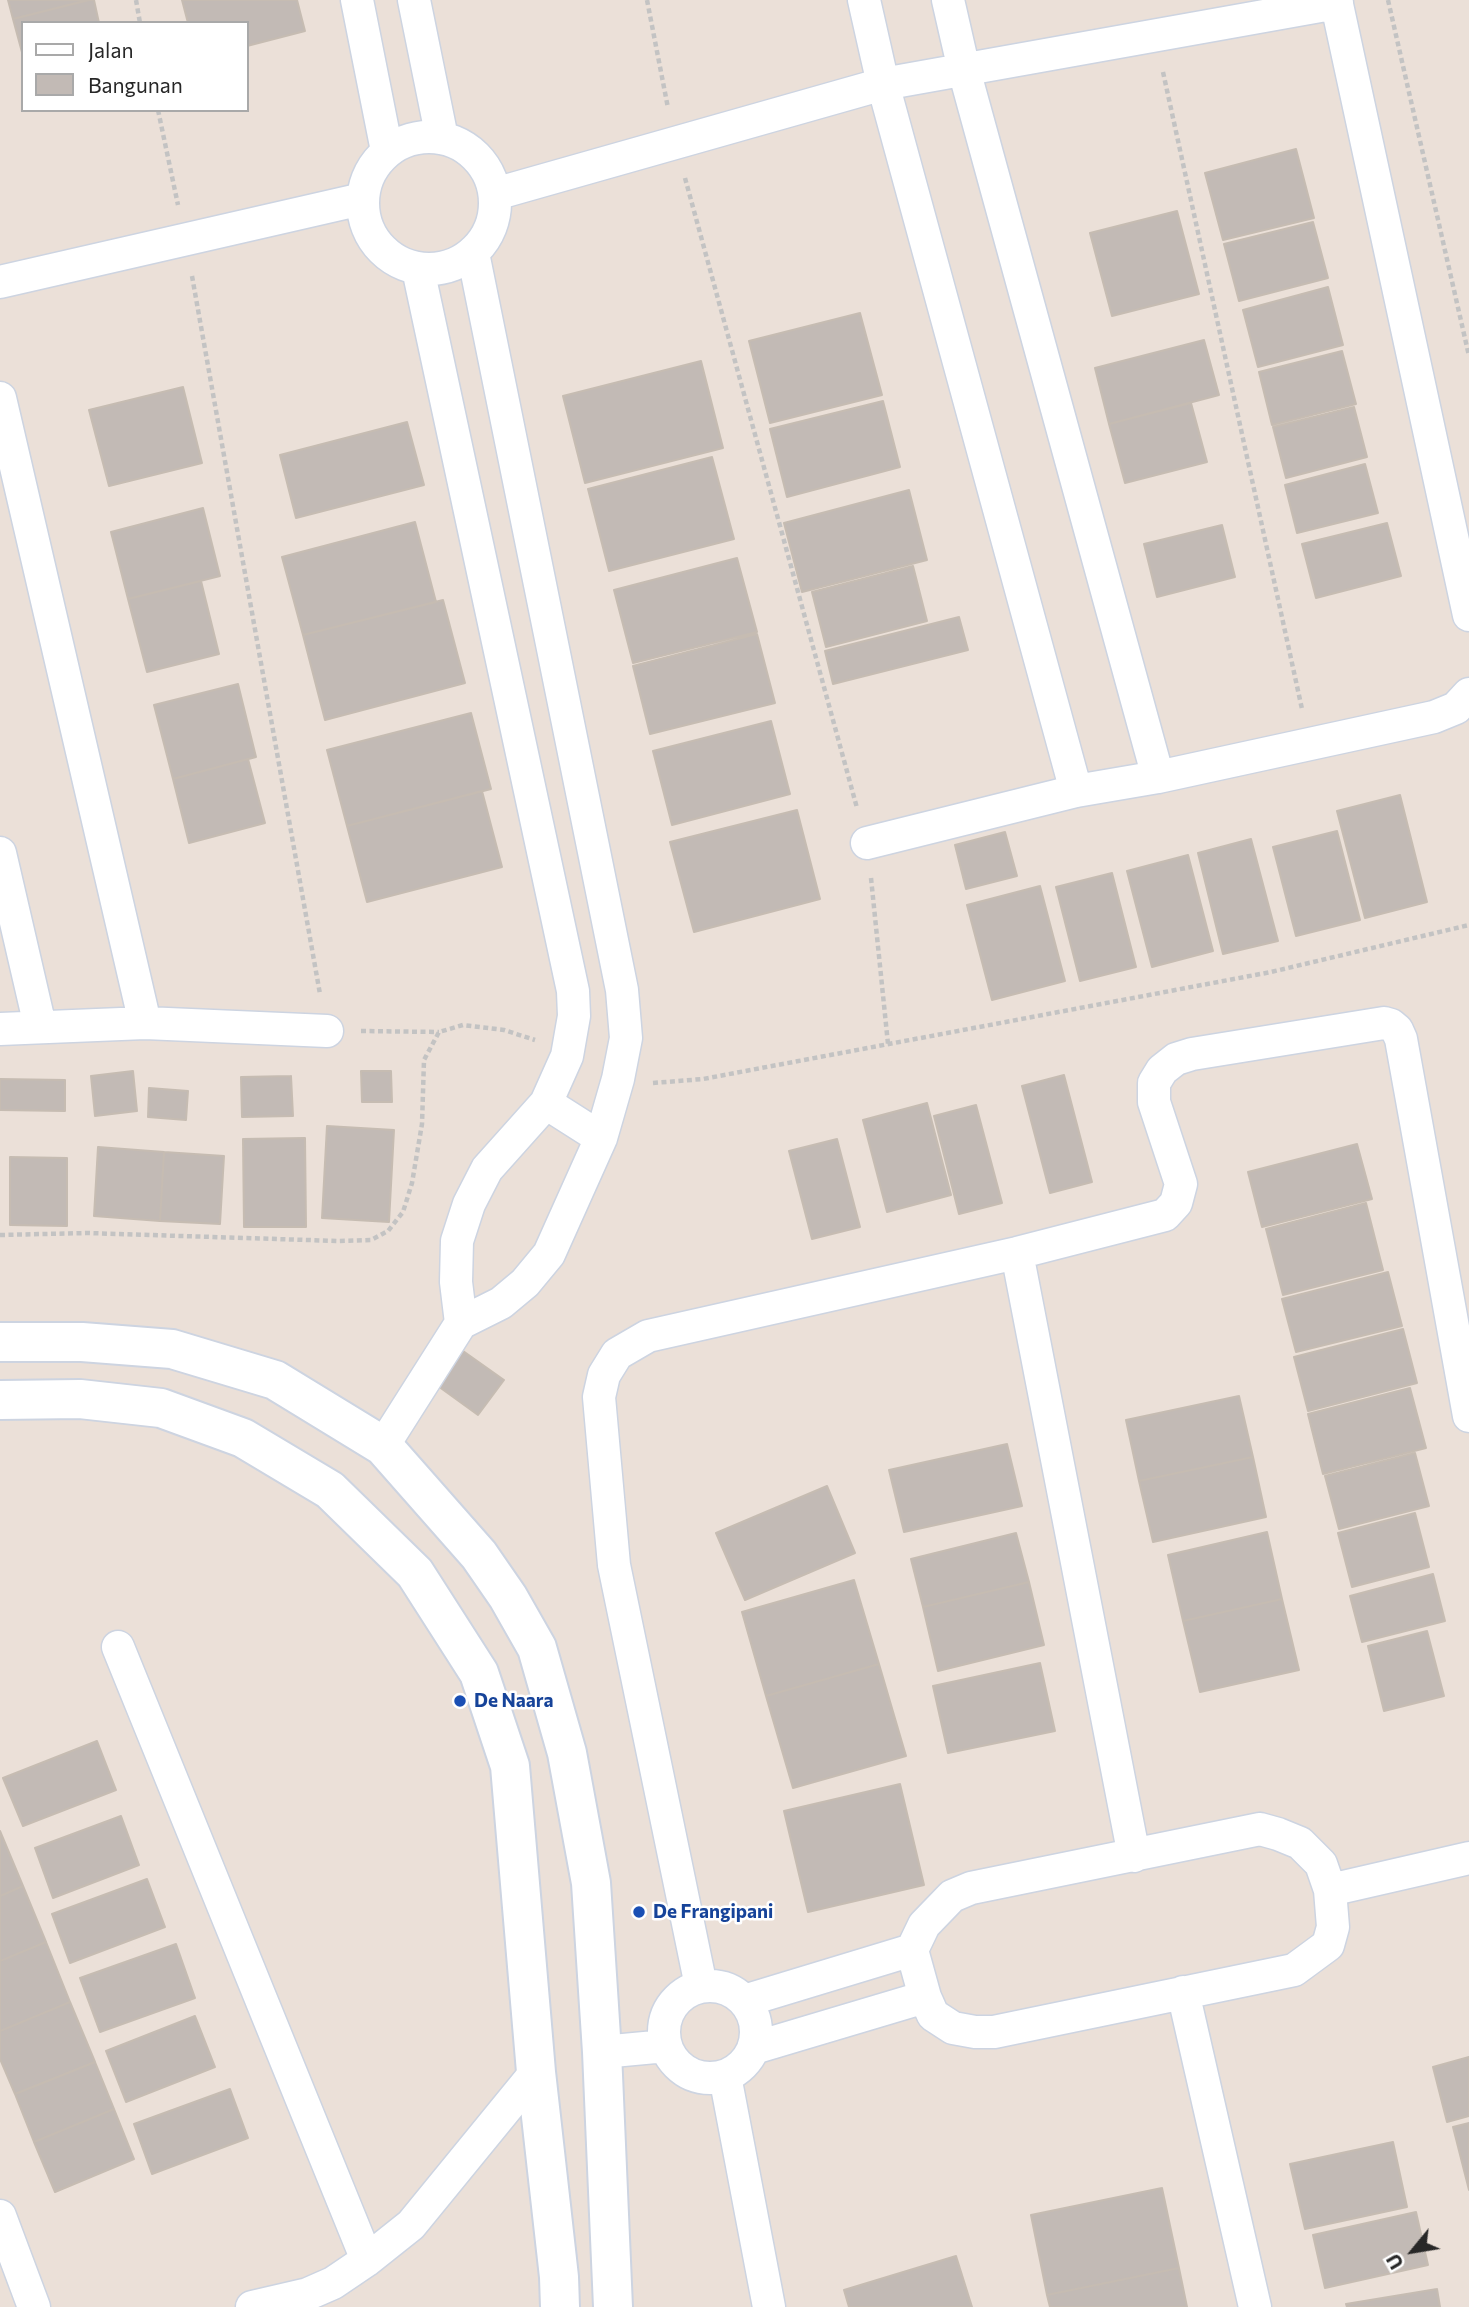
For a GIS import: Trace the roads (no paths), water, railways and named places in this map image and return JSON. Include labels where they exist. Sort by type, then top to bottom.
[{"type":"street","points":[[357,0],[387,151]]},
{"type":"street","points":[[414,0],[442,138]]},
{"type":"street","points":[[864,0],[883,84],[1076,791]]},
{"type":"street","points":[[948,0],[964,70],[1158,778]]},
{"type":"street","points":[[495,194],[883,84],[1337,2],[1469,615]]},
{"type":"street","points":[[413,138],[442,138],[468,149],[487,171],[495,194],[493,219],[486,238],[473,253],[438,269],[418,269],[389,256],[369,231],[362,200],[370,173],[387,151],[413,138]]},
{"type":"street","points":[[0,282],[362,200]]},
{"type":"street","points":[[383,1446],[461,1323],[500,1303],[525,1283],[549,1254],[601,1138],[618,1079],[626,1038],[622,990],[473,253]]},
{"type":"street","points":[[418,269],[573,991],[574,1016],[567,1056],[546,1103],[487,1169],[469,1204],[457,1241],[461,1323]]},
{"type":"street","points":[[0,398],[145,1023]]},
{"type":"street","points":[[867,843],[1076,791],[1158,778],[1434,717],[1456,708],[1469,695]]},
{"type":"street","points":[[0,853],[40,1026]]},
{"type":"street","points":[[0,1029],[145,1023],[327,1031]]},
{"type":"street","points":[[701,1986],[614,1565],[599,1397],[604,1375],[617,1354],[648,1336],[1017,1253],[1165,1214],[1176,1203],[1181,1184],[1154,1102],[1154,1083],[1162,1070],[1176,1059],[1192,1054],[1384,1023],[1397,1030],[1401,1039],[1469,1416]]},
{"type":"street","points":[[546,1103],[601,1138]]},
{"type":"street","points":[[1017,1253],[1134,1856]]},
{"type":"street","points":[[0,1342],[82,1342],[172,1349],[275,1380],[383,1446],[479,1555],[508,1597],[537,1648],[567,1753],[591,1883],[602,2052],[612,2307]]},
{"type":"street","points":[[0,1400],[80,1399],[161,1409],[243,1438],[330,1490],[415,1573],[480,1673],[510,1766],[536,2072],[559,2277],[559,2307]]},
{"type":"street","points":[[118,1647],[367,2260]]},
{"type":"street","points":[[1261,1829],[1300,1843],[1321,1864],[1330,1890],[1334,1927],[1328,1945],[1294,1970],[994,2032],[953,2028],[933,2015],[912,1950],[924,1925],[952,1896],[971,1888],[1134,1856],[1261,1829]]},
{"type":"street","points":[[1330,1890],[1469,1858]]},
{"type":"street","points":[[744,2001],[912,1950]]},
{"type":"street","points":[[701,1986],[725,1987],[744,2001],[753,2014],[757,2031],[754,2048],[743,2065],[725,2076],[707,2078],[690,2074],[674,2062],[666,2046],[663,2026],[670,2008],[683,1993],[701,1986]]},
{"type":"street","points":[[1183,1992],[1255,2307]]},
{"type":"street","points":[[754,2048],[925,1997]]},
{"type":"street","points":[[602,2052],[666,2046]]},
{"type":"street","points":[[252,2307],[308,2294],[333,2283],[411,2225],[536,2072]]},
{"type":"street","points":[[725,2076],[769,2307]]},
{"type":"street","points":[[0,2216],[34,2307]]},
{"type":"place","name":"De Naara","points":[[460,1701]]},
{"type":"place","name":"De Frangipani","points":[[639,1912]]}]
